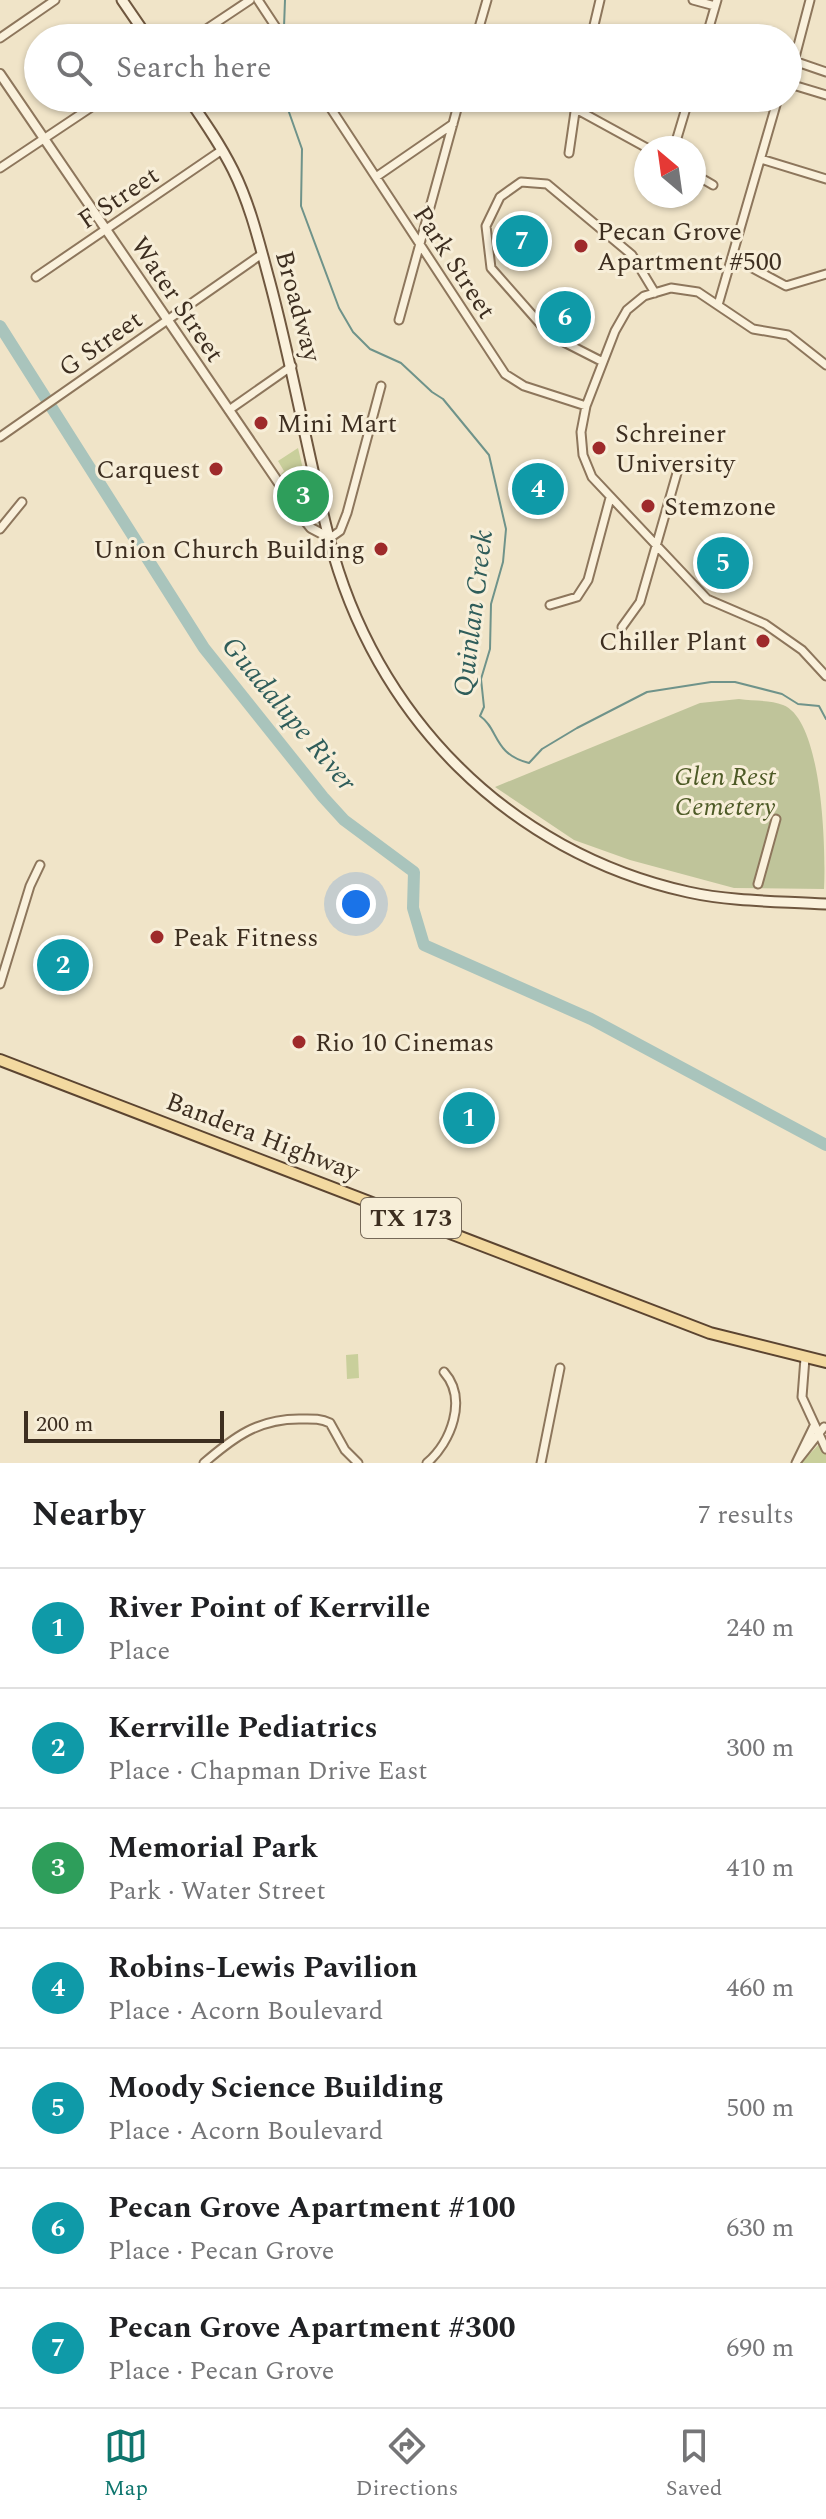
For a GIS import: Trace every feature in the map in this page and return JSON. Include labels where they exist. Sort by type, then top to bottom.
[{"type":"main road","points":[[122,0],[138,24]]},
{"type":"main road","name":"Broadway","points":[[197,112],[222,150],[245,198],[292,366],[330,538],[355,616],[387,678],[432,740],[499,804],[579,855],[652,882],[713,896],[826,904]]},
{"type":"main road","name":"Bandera Highway","points":[[0,1060],[710,1333],[826,1362]]},
{"type":"street","points":[[0,38],[55,0]]},
{"type":"street","points":[[214,24],[250,0]]},
{"type":"street","points":[[258,0],[274,24]]},
{"type":"street","points":[[480,24],[487,0]]},
{"type":"street","points":[[594,24],[600,0]]},
{"type":"street","points":[[693,0],[716,3],[710,24]]},
{"type":"street","points":[[802,30],[810,0]]},
{"type":"street","points":[[802,64],[826,72]]},
{"type":"street","name":"Water Street","points":[[0,74],[24,110]]},
{"type":"street","points":[[802,88],[826,95]]},
{"type":"street","name":"Water Street","points":[[25,112],[302,517],[311,528],[330,538]]},
{"type":"street","points":[[0,168],[85,112]]},
{"type":"street","name":"Park Street","points":[[333,112],[508,378],[586,406]]},
{"type":"street","points":[[399,320],[456,112]]},
{"type":"street","points":[[569,153],[574,112]]},
{"type":"street","points":[[581,112],[634,141]]},
{"type":"street","points":[[678,136],[685,112]]},
{"type":"street","points":[[718,305],[774,112]]},
{"type":"street","points":[[376,177],[453,124]]},
{"type":"street","name":"F Street","points":[[36,277],[222,150]]},
{"type":"street","points":[[761,159],[826,179]]},
{"type":"street","points":[[706,181],[713,185]]},
{"type":"street","points":[[603,362],[550,335],[491,268],[486,226],[500,197],[521,182],[547,184],[632,255],[655,293]]},
{"type":"street","name":"G Street","points":[[0,437],[262,254]]},
{"type":"street","points":[[732,257],[786,286],[826,274]]},
{"type":"street","points":[[826,365],[788,335],[753,329],[698,292],[671,288],[644,296],[627,310],[586,406],[581,432],[583,455],[592,477],[707,599],[765,624],[802,650],[826,676]]},
{"type":"street","points":[[229,410],[292,366]]},
{"type":"street","points":[[330,538],[340,531],[347,513],[381,386]]},
{"type":"street","points":[[622,627],[640,602],[679,466]]},
{"type":"street","points":[[550,605],[577,597],[588,580],[610,498]]},
{"type":"street","points":[[0,529],[22,502]]},
{"type":"street","points":[[758,884],[776,819]]},
{"type":"street","points":[[0,984],[30,886],[40,865]]},
{"type":"street","points":[[805,1358],[800,1387],[818,1438],[826,1449]]},
{"type":"street","points":[[541,1463],[560,1368]]},
{"type":"street","points":[[427,1463],[447,1440],[453,1425],[453,1387],[444,1372]]},
{"type":"street","points":[[204,1463],[250,1428],[278,1419],[316,1419],[330,1423],[345,1450],[358,1463]]},
{"type":"street","points":[[813,1422],[825,1427],[796,1463],[813,1422]]},
{"type":"green space","points":[[298,448],[314,521],[281,474],[284,471],[278,461]]},
{"type":"green space","name":"Glen Rest Cemetery","points":[[739,699],[783,705],[796,716],[807,735],[819,789],[824,889],[734,888],[630,860],[574,840],[495,787],[700,703]]},
{"type":"green space","points":[[358,1354],[359,1378],[347,1379],[346,1355]]},
{"type":"green space","points":[[826,1437],[826,1463],[801,1463]]},
{"type":"waterway","name":"Quinlan Creek","points":[[284,24],[285,0]]},
{"type":"waterway","name":"Quinlan Creek","points":[[289,112],[302,149],[301,206],[339,308],[353,332],[370,349],[401,363],[443,399],[489,455],[506,529],[503,562],[491,604],[490,649],[481,679],[484,707],[480,716],[503,748],[517,759],[529,763],[542,749],[647,692],[711,682],[735,682],[782,694],[798,704],[819,706],[826,719]]},
{"type":"waterway","name":"Guadalupe River","points":[[0,326],[204,648],[344,820],[414,872],[413,908],[424,945],[591,1019],[826,1145]]},
{"type":"place","name":"Pecan Grove Apartment #300","points":[[522,241]]},
{"type":"place","name":"Pecan Grove Apartment #500","points":[[581,246]]},
{"type":"place","name":"Pecan Grove Apartment #100","points":[[565,317]]},
{"type":"place","name":"Mini Mart","points":[[261,423]]},
{"type":"place","name":"Schreiner University","points":[[599,448]]},
{"type":"place","name":"Carquest","points":[[216,469]]},
{"type":"place","name":"Robins-Lewis Pavilion","points":[[538,489]]},
{"type":"place","name":"Memorial Park","points":[[303,496]]},
{"type":"place","name":"Stemzone","points":[[648,506]]},
{"type":"place","name":"Union Church Building","points":[[381,549]]},
{"type":"place","name":"Moody Science Building","points":[[723,563]]},
{"type":"place","name":"Chiller Plant","points":[[763,641]]},
{"type":"place","name":"Peak Fitness","points":[[157,937]]},
{"type":"place","name":"Kerrville Pediatrics","points":[[63,965]]},
{"type":"place","name":"Rio 10 Cinemas","points":[[299,1042]]},
{"type":"place","name":"River Point of Kerrville","points":[[469,1118]]}]
